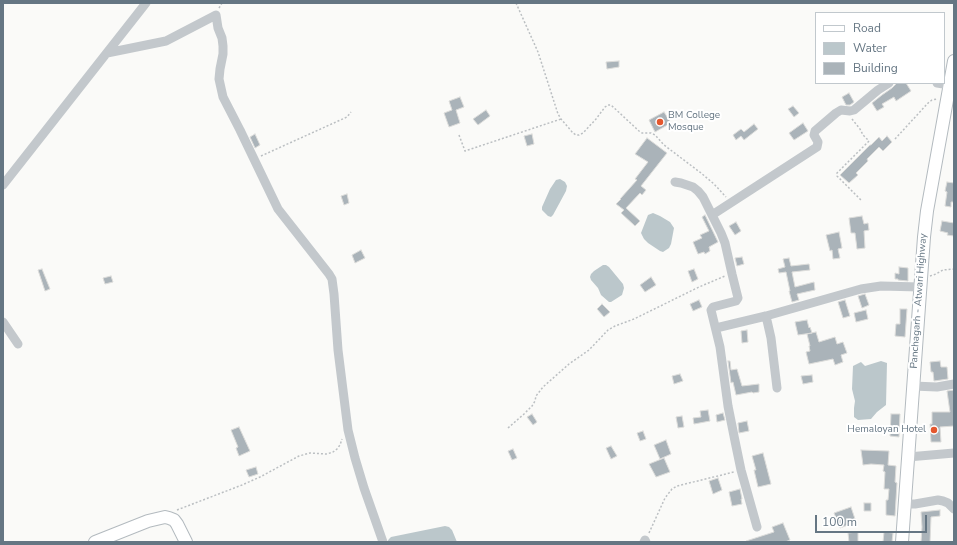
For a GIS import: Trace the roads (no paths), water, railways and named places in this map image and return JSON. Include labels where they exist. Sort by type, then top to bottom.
[{"type":"main road","name":"Panchagarh - Atwari Highway","points":[[902,542],[920,275],[924,237],[927,212],[954,61]]},
{"type":"main road","points":[[95,542],[160,517],[174,520],[186,542]]},
{"type":"street","points":[[3,185],[146,3]]},
{"type":"street","points":[[107,53],[166,41],[216,15],[223,46],[219,78],[223,97],[278,209],[332,279],[338,350],[348,430],[364,488],[383,542]]},
{"type":"street","points":[[712,215],[817,147],[818,142],[814,135],[815,131],[840,110],[854,110],[878,90],[888,84]]},
{"type":"street","points":[[944,84],[950,85]]},
{"type":"street","points":[[675,182],[693,187],[703,197],[724,243],[738,298],[736,301],[713,307],[711,310],[720,347],[728,406],[735,441],[757,527]]},
{"type":"street","points":[[716,328],[871,287],[920,287]]},
{"type":"street","points":[[766,316],[771,338],[777,388]]},
{"type":"street","points":[[3,322],[18,344]]},
{"type":"street","points":[[913,386],[937,387],[954,384]]},
{"type":"street","points":[[908,457],[954,453]]},
{"type":"street","points":[[904,504],[938,500],[948,503],[954,509]]},
{"type":"water","points":[[560,179],[565,182],[567,186],[566,191],[551,217],[542,210],[542,207],[550,189],[556,180]]},
{"type":"water","points":[[653,213],[670,222],[674,228],[671,244],[669,248],[663,252],[648,243],[641,233],[648,215]]},
{"type":"water","points":[[603,265],[609,267],[623,284],[624,288],[622,295],[611,302],[601,295],[590,277],[594,271]]},
{"type":"water","points":[[881,361],[887,363],[886,405],[871,419],[858,420],[854,417],[855,401],[852,389],[853,366],[861,362],[865,366]]},
{"type":"water","points":[[445,526],[452,530],[457,542],[387,542],[391,537]]},
{"type":"place","name":"BM College Mosque","points":[[660,122]]},
{"type":"place","name":"Hemaloyan Hotel","points":[[934,430]]}]
